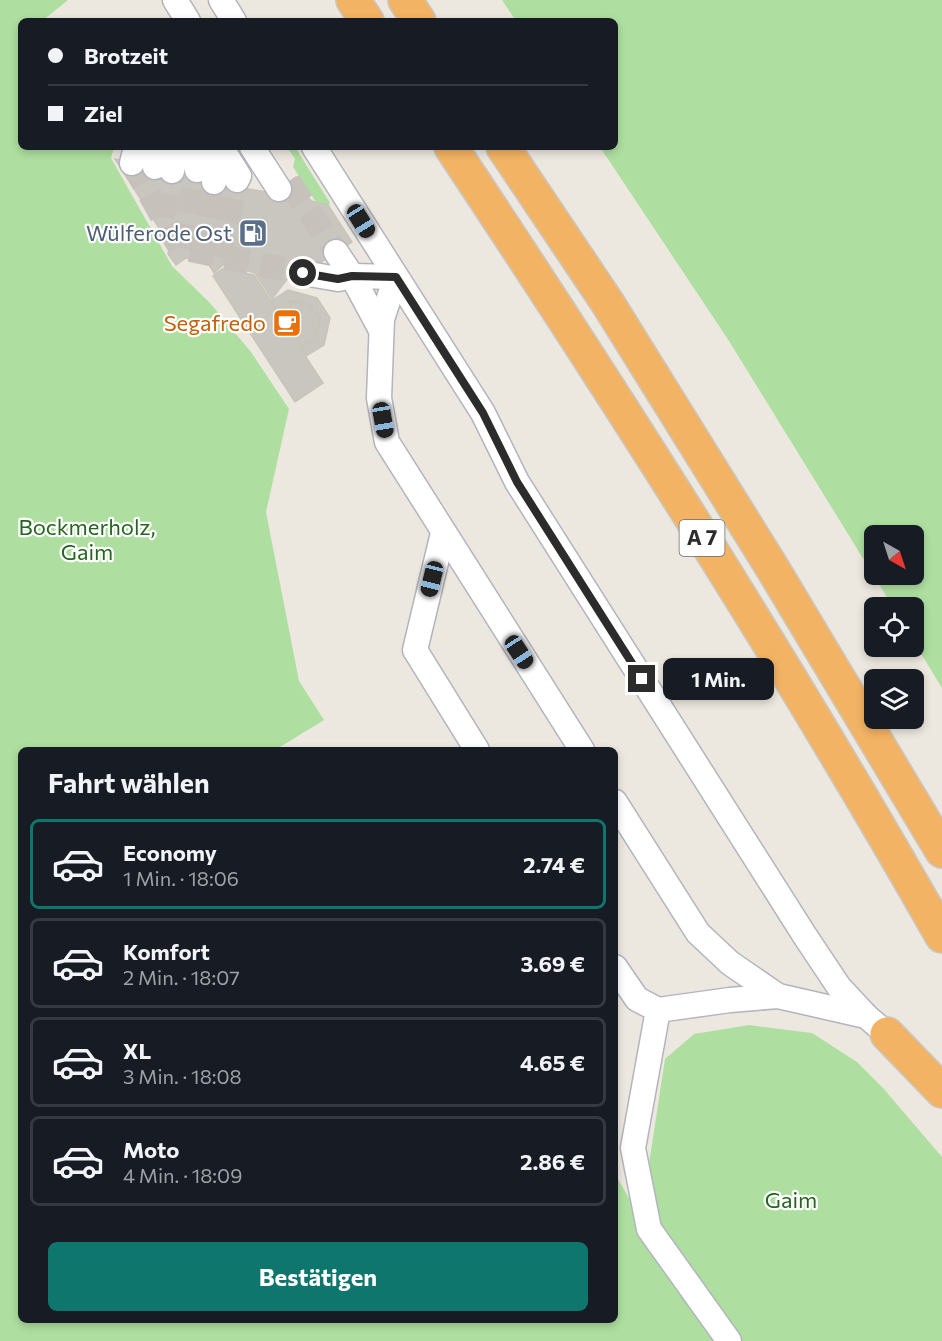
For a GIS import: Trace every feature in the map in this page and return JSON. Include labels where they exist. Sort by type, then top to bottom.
[{"type":"highway","points":[[353,0],[365,18]]},
{"type":"highway","points":[[405,0],[417,18]]},
{"type":"highway","name":"A 7","points":[[453,150],[566,321],[734,588],[901,863],[942,936]]},
{"type":"highway","name":"A 7","points":[[505,150],[607,302],[724,490],[942,852]]},
{"type":"highway","points":[[876,1025],[942,1091]]},
{"type":"lane","points":[[221,0],[232,18]]},
{"type":"lane","points":[[150,159],[176,154],[174,150]]},
{"type":"lane","points":[[191,150],[197,160],[216,177],[239,176],[223,150]]},
{"type":"lane","points":[[208,150],[217,164],[216,177]]},
{"type":"lane","points":[[254,150],[284,186],[267,150]]},
{"type":"lane","points":[[316,150],[483,413],[517,482],[747,845],[839,987],[876,1025]]},
{"type":"lane","points":[[303,273],[338,266],[396,277]]},
{"type":"lane","points":[[338,266],[381,330]]},
{"type":"lane","points":[[396,277],[382,319],[381,330],[379,398],[387,442],[443,534],[580,747]]},
{"type":"lane","points":[[443,534],[415,650],[475,747]]},
{"type":"lane","points":[[618,807],[698,933],[730,963],[778,996],[876,1025]]},
{"type":"lane","points":[[618,971],[637,999],[658,1011],[730,1000],[778,996]]},
{"type":"lane","points":[[658,1011],[624,1143],[649,1229],[729,1341]]},
{"type":"green space","name":"Gaim","points":[[0,0],[68,0],[46,18],[18,18],[18,150],[113,150],[111,158],[172,266],[210,303],[251,352],[289,409],[266,512],[299,681],[324,720],[280,747],[18,747],[18,1323],[618,1323],[618,1179],[636,1210],[647,1177],[665,1059],[694,1034],[749,1025],[812,1033],[857,1062],[883,1088],[942,1157],[942,1341],[0,1341]]},
{"type":"green space","points":[[502,0],[942,0],[942,688],[923,657],[924,597],[887,597],[879,585],[924,585],[924,525],[864,525],[864,560],[729,341],[602,150],[618,150],[618,18],[514,18]]},
{"type":"green space","points":[[289,150],[297,150],[330,203],[328,205],[316,202],[293,167],[295,159]]},
{"type":"building","points":[[115,159],[184,174],[196,167],[242,188],[273,193],[296,177],[311,201],[328,205],[352,242],[295,279],[288,278],[272,299],[255,273],[224,264],[214,273],[207,261],[186,258],[176,265],[168,254],[170,245]]},
{"type":"building","points":[[222,269],[254,275],[277,310],[290,301],[309,304],[320,319],[316,338],[300,348],[323,383],[295,402],[213,276]]},
{"type":"building","points":[[288,290],[317,298],[330,318],[324,345],[306,356],[300,348],[316,338],[320,319],[309,304],[290,301],[277,310],[271,301]]},
{"type":"tunnel","points":[[132,163],[180,248],[303,273]]},
{"type":"tunnel","points":[[182,248],[197,170]]},
{"type":"tunnel","points":[[163,217],[172,171]]},
{"type":"tunnel","points":[[219,257],[237,180]]},
{"type":"tunnel","points":[[198,252],[214,182]]},
{"type":"tunnel","points":[[289,182],[336,252]]},
{"type":"place","name":"Wülferode Ost","points":[[253,233]]},
{"type":"place","name":"Segafredo","points":[[287,323]]},
{"type":"route","points":[[303,273],[338,279],[352,276],[396,277],[483,413],[517,482],[642,679]]},
{"type":"park label","name":"Bockmerholz, Gaim","points":[[87,540]]}]
